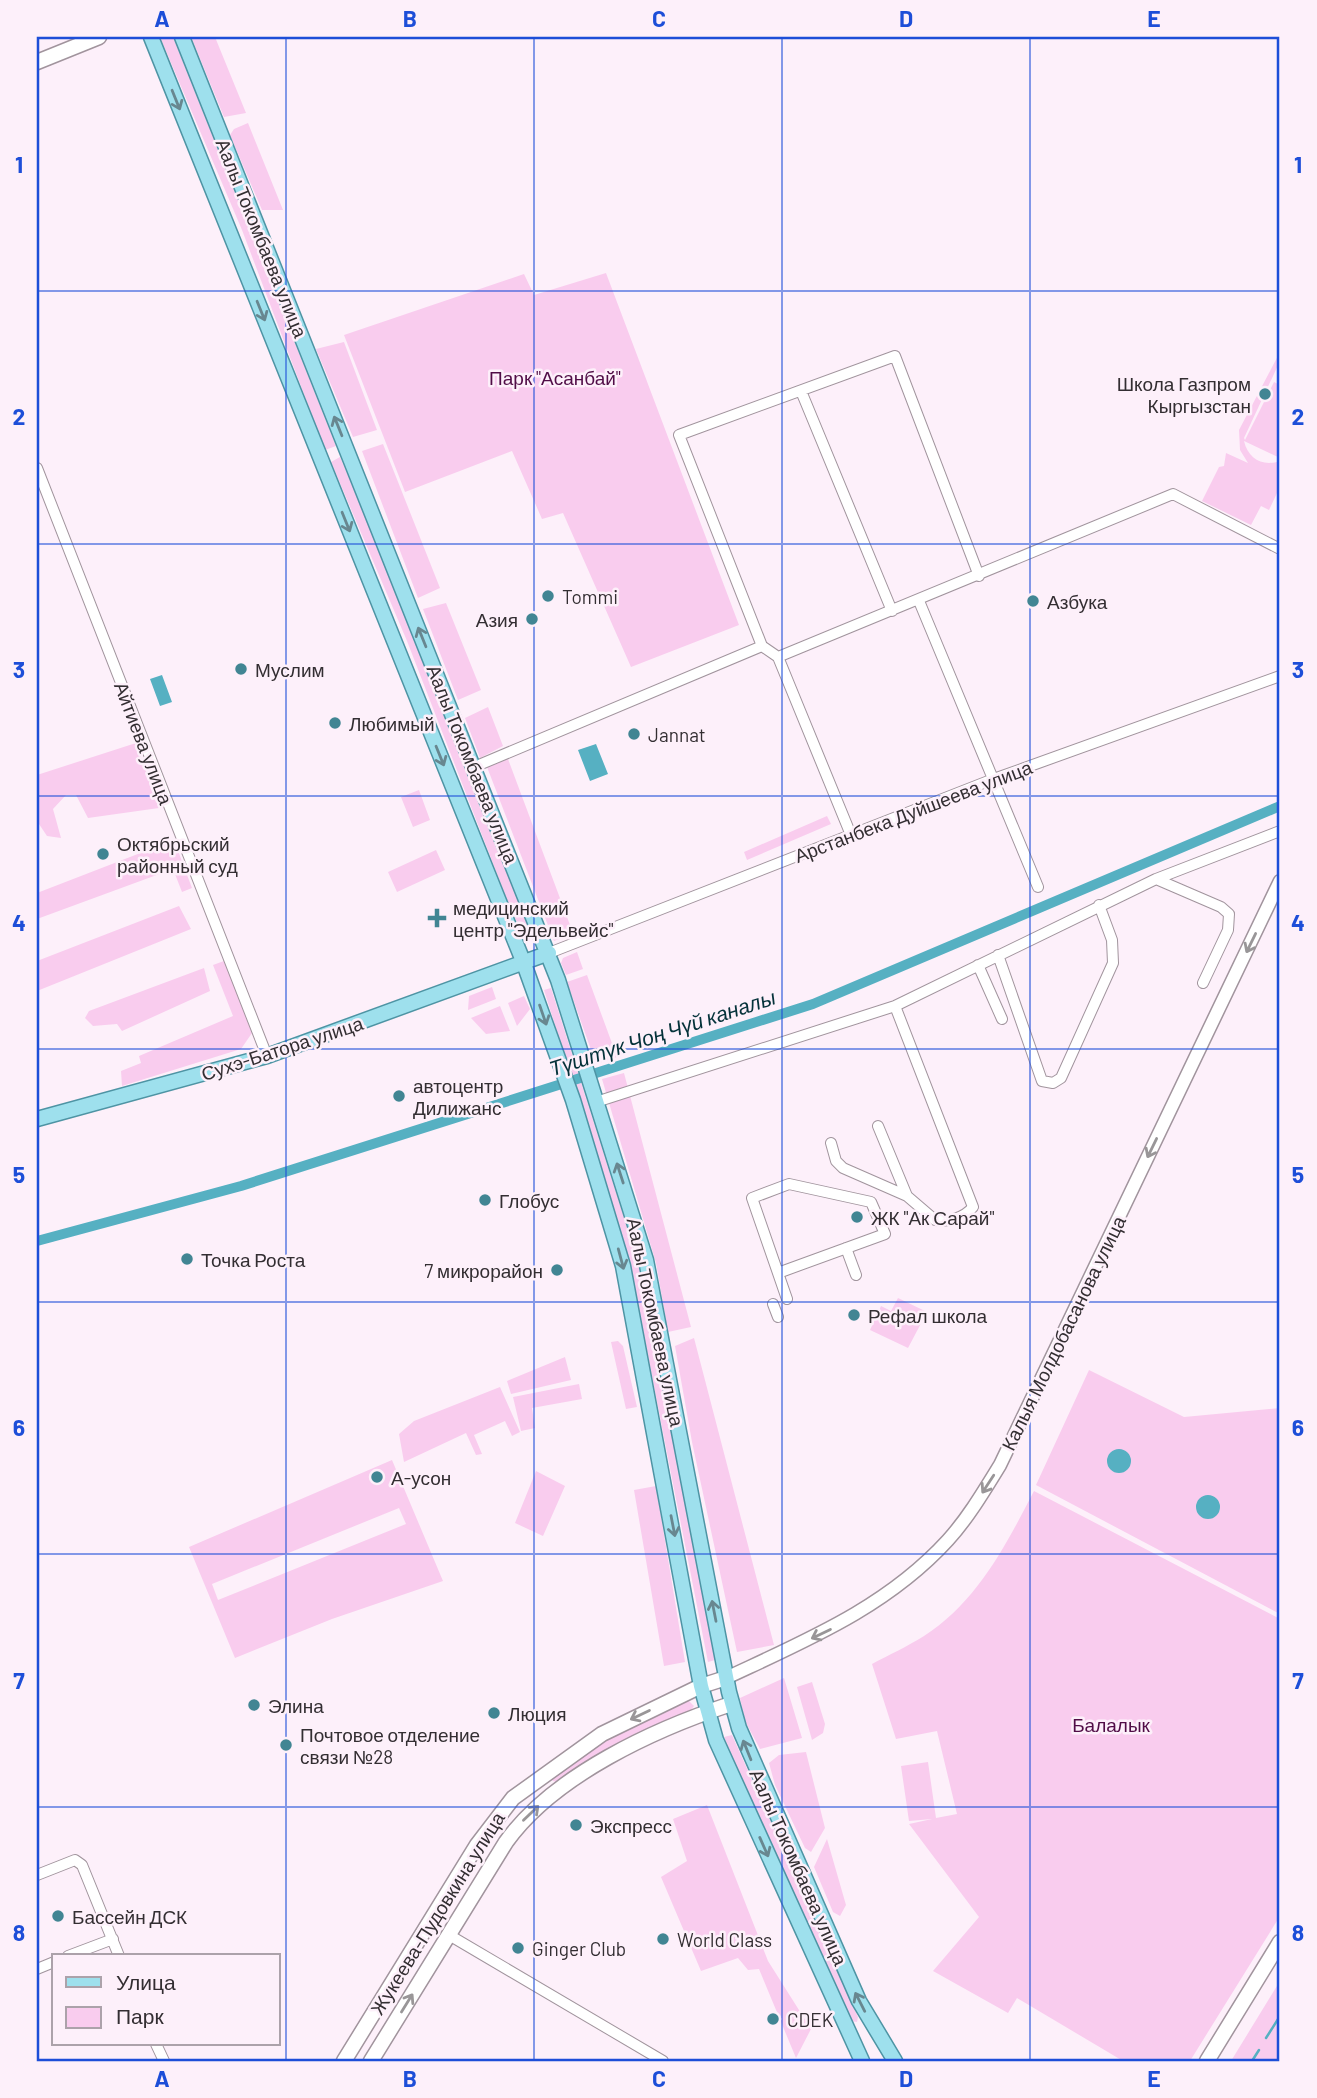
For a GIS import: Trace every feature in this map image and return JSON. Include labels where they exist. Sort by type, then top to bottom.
[{"type":"main road","points":[[37,62],[99,37]]},
{"type":"main road","name":"Аалы Токомбаева улица","points":[[151,37],[523,961],[573,1100],[623,1266],[708,1712],[728,1767],[862,2061]]},
{"type":"main road","name":"Аалы Токомбаева улица","points":[[183,37],[549,953],[646,1260],[726,1678],[745,1746],[783,1835],[874,2029],[895,2061]]},
{"type":"main road","name":"Сухэ-Батора улица","points":[[37,1119],[267,1056],[549,953]]},
{"type":"main road","name":"Жукеева-Пудовкина улица","points":[[344,2061],[489,1827],[513,1798],[602,1734],[701,1686],[726,1678]]},
{"type":"main road","name":"Жукеева-Пудовкина улица","points":[[370,2061],[517,1827],[554,1793],[612,1757],[708,1712],[732,1704]]},
{"type":"main road","points":[[540,1776],[554,1793]]},
{"type":"main road","points":[[1207,2061],[1280,1942]]},
{"type":"main road","points":[[850,2039],[874,2029]]},
{"type":"street","points":[[851,835],[778,657],[762,646],[679,435],[895,356],[979,576]]},
{"type":"street","points":[[801,391],[892,611]]},
{"type":"street","name":"Айтиева улица","points":[[37,468],[267,1056]]},
{"type":"street","points":[[778,657],[1174,494],[1280,549]]},
{"type":"street","points":[[919,601],[991,780],[1038,887]]},
{"type":"street","points":[[474,766],[762,646]]},
{"type":"street","name":"Арстанбека Дуйшеева улица","points":[[549,953],[991,780],[1280,676]]},
{"type":"street","points":[[595,1098],[895,1006],[1156,879],[1280,831]]},
{"type":"street","points":[[1156,879],[1221,907],[1229,914],[1228,930],[1203,983]]},
{"type":"street","name":"Калыя Молдобасанова улица","points":[[726,1678],[865,1611],[923,1565],[968,1516],[1000,1465],[1280,881]]},
{"type":"street","points":[[998,955],[1042,1081],[1053,1083],[1060,1077],[1113,963],[1112,940],[1099,905]]},
{"type":"street","points":[[978,965],[1002,1019]]},
{"type":"street","points":[[831,1143],[836,1161],[843,1168],[907,1196],[942,1221],[968,1214],[974,1208],[895,1006]]},
{"type":"street","points":[[878,1126],[907,1196]]},
{"type":"street","points":[[778,1273],[885,1234],[871,1202],[789,1184],[752,1198],[787,1299]]},
{"type":"street","points":[[846,1248],[856,1275]]},
{"type":"street","points":[[773,1304],[778,1317]]},
{"type":"street","points":[[37,1875],[75,1860],[82,1865],[118,1954]]},
{"type":"street","points":[[449,1935],[663,2061]]},
{"type":"street","points":[[73,1954],[113,1939]]},
{"type":"green space","points":[[160,37],[173,37],[336,446],[325,450],[242,230]]},
{"type":"green space","points":[[215,37],[246,113],[224,117],[192,39]]},
{"type":"green space","points":[[248,123],[283,210],[262,210],[230,135],[234,129]]},
{"type":"green space","name":"Парк \"Асанбай\"","points":[[606,273],[739,625],[631,667],[563,513],[542,519],[512,451],[405,492],[344,335],[524,274],[534,295]]},
{"type":"green space","points":[[344,342],[377,430],[353,437],[316,349]]},
{"type":"green space","name":"Школа Газпром Кыргызстан","points":[[1280,352],[1280,361],[1244,438],[1245,440],[1274,382],[1280,385],[1280,458],[1244,441],[1249,453],[1257,460],[1268,463],[1280,461],[1280,494],[1277,493],[1269,510],[1261,506],[1251,525],[1202,501],[1219,467],[1224,466],[1226,453],[1248,463],[1240,450],[1239,430]]},
{"type":"green space","points":[[383,444],[440,588],[418,598],[362,451]]},
{"type":"green space","points":[[340,457],[440,691],[529,925],[526,927],[518,924],[511,910],[407,641],[331,462]]},
{"type":"green space","points":[[446,603],[481,690],[458,700],[423,609]]},
{"type":"green space","points":[[488,707],[503,746],[480,758],[465,718]]},
{"type":"green space","points":[[136,743],[159,808],[88,818],[76,795],[66,795],[53,809],[61,838],[47,836],[37,821],[37,775]]},
{"type":"green space","points":[[508,759],[573,933],[554,941],[487,767]]},
{"type":"green space","points":[[419,790],[430,820],[413,827],[401,797]]},
{"type":"green space","points":[[827,816],[831,824],[747,860],[744,852]]},
{"type":"green space","points":[[174,840],[192,888],[182,892],[173,869],[37,919],[37,893]]},
{"type":"green space","points":[[436,850],[445,870],[397,892],[388,872]]},
{"type":"green space","points":[[179,906],[191,929],[37,991],[37,961]]},
{"type":"green space","points":[[577,952],[583,969],[566,975],[561,963],[563,958]]},
{"type":"green space","points":[[224,961],[252,1033],[241,1049],[122,1086],[121,1071],[141,1063],[139,1056],[233,1016],[213,965]]},
{"type":"green space","points":[[204,968],[210,991],[122,1031],[117,1024],[93,1026],[85,1018],[89,1011]]},
{"type":"green space","points":[[587,975],[617,1057],[596,1064],[567,982]]},
{"type":"green space","points":[[492,987],[496,999],[468,1010],[469,996]]},
{"type":"green space","points":[[551,988],[639,1265],[715,1660],[708,1662],[630,1264],[544,990]]},
{"type":"green space","points":[[524,996],[530,1009],[517,1026],[508,1003]]},
{"type":"green space","points":[[500,1006],[510,1031],[486,1034],[471,1018]]},
{"type":"green space","points":[[624,1073],[691,1327],[668,1332],[656,1263],[602,1079]]},
{"type":"green space","points":[[898,1298],[927,1312],[908,1348],[870,1330],[881,1306],[891,1311]]},
{"type":"green space","points":[[694,1338],[774,1645],[737,1652],[692,1442],[675,1346]]},
{"type":"green space","points":[[618,1341],[623,1346],[637,1407],[626,1409],[611,1342]]},
{"type":"green space","points":[[565,1357],[571,1380],[511,1394],[507,1381]]},
{"type":"green space","points":[[1089,1370],[1184,1417],[1280,1408],[1280,1614],[1036,1485]]},
{"type":"green space","points":[[579,1384],[582,1399],[532,1408],[535,1428],[521,1431],[513,1397]]},
{"type":"green space","points":[[500,1387],[520,1432],[512,1436],[505,1421],[474,1435],[482,1454],[476,1455],[466,1433],[404,1462],[399,1434],[414,1421]]},
{"type":"green space","points":[[392,1460],[443,1581],[332,1619],[235,1658],[189,1547]],"holes":[[[399,1508],[406,1524],[218,1600],[212,1584]]]},
{"type":"green space","points":[[536,1471],[565,1486],[543,1536],[515,1523]]},
{"type":"green space","points":[[656,1486],[685,1662],[664,1666],[634,1490]]},
{"type":"green space","name":"Балалык","points":[[1034,1491],[1280,1619],[1280,1916],[1190,2061],[1123,2061],[1017,1998],[1008,2013],[933,1971],[979,1917],[909,1824],[932,1819],[909,1821],[901,1766],[928,1762],[936,1818],[957,1814],[937,1731],[896,1739],[872,1664],[924,1636],[960,1607],[1001,1552]]},
{"type":"green space","points":[[784,1678],[802,1738],[760,1749],[745,1721],[740,1698]]},
{"type":"green space","points":[[812,1682],[825,1724],[823,1733],[812,1740],[797,1687]]},
{"type":"green space","points":[[688,1700],[694,1706],[691,1710],[615,1747],[557,1782],[551,1778],[610,1738]]},
{"type":"green space","points":[[732,1735],[858,2017],[857,2022],[851,2021],[738,1772],[724,1737]]},
{"type":"green space","points":[[806,1752],[825,1828],[811,1852],[805,1848],[775,1785],[769,1763],[779,1755]]},
{"type":"green space","points":[[707,1805],[768,1961],[811,2029],[796,2058],[759,1969],[748,1970],[738,1958],[701,1971],[661,1877],[687,1861],[673,1819]]},
{"type":"green space","points":[[827,1839],[846,1905],[840,1916],[833,1912],[814,1867]]},
{"type":"green space","points":[[1280,1981],[1280,2061],[1231,2061]]},
{"type":"water","points":[[162,675],[172,702],[160,706],[150,679]]},
{"type":"water","points":[[596,744],[608,774],[590,781],[578,750]]},
{"type":"water","points":[[1119,1449],[1130,1456],[1131,1461],[1124,1472],[1119,1473],[1108,1466],[1107,1461],[1114,1450]]},
{"type":"water","points":[[1208,1495],[1219,1502],[1220,1507],[1213,1518],[1208,1519],[1197,1512],[1196,1507],[1203,1496]]},
{"type":"waterway","name":"Түштүк Чоң Чүй каналы","points":[[37,1241],[241,1186],[813,1004],[1280,806]]},
{"type":"waterway","points":[[1266,2038],[1280,2016]]},
{"type":"waterway","points":[[1252,2061],[1259,2050]]},
{"type":"place","name":"Школа Газпром Кыргызстан","points":[[1265,394]]},
{"type":"place","name":"Tommi","points":[[548,596]]},
{"type":"place","name":"Азбука","points":[[1033,601]]},
{"type":"place","name":"Азия","points":[[532,619]]},
{"type":"place","name":"Муслим","points":[[241,669]]},
{"type":"place","name":"Любимый","points":[[335,723]]},
{"type":"place","name":"Jannat","points":[[634,734]]},
{"type":"place","name":"Октябрьский районный суд","points":[[103,854]]},
{"type":"place","name":"медицинский центр \"Эдельвейс\"","points":[[437,918]]},
{"type":"place","name":"автоцентр Дилижанс","points":[[399,1096]]},
{"type":"place","name":"Глобус","points":[[485,1200]]},
{"type":"place","name":"ЖК \"Ак Сарай\"","points":[[857,1217]]},
{"type":"place","name":"Точка Роста","points":[[187,1259]]},
{"type":"place","name":"7 микрорайон","points":[[557,1270]]},
{"type":"place","name":"Рефал школа","points":[[854,1315]]},
{"type":"place","name":"А-усон","points":[[377,1477]]},
{"type":"place","name":"Элина","points":[[254,1705]]},
{"type":"place","name":"Люция","points":[[494,1713]]},
{"type":"place","name":"Почтовое отделение связи №28","points":[[286,1745]]},
{"type":"place","name":"Экспресс","points":[[576,1825]]},
{"type":"place","name":"Бассейн ДСК","points":[[58,1916]]},
{"type":"place","name":"World Class","points":[[663,1939]]},
{"type":"place","name":"Ginger Club","points":[[518,1948]]},
{"type":"place","name":"CDEK","points":[[773,2019]]}]
